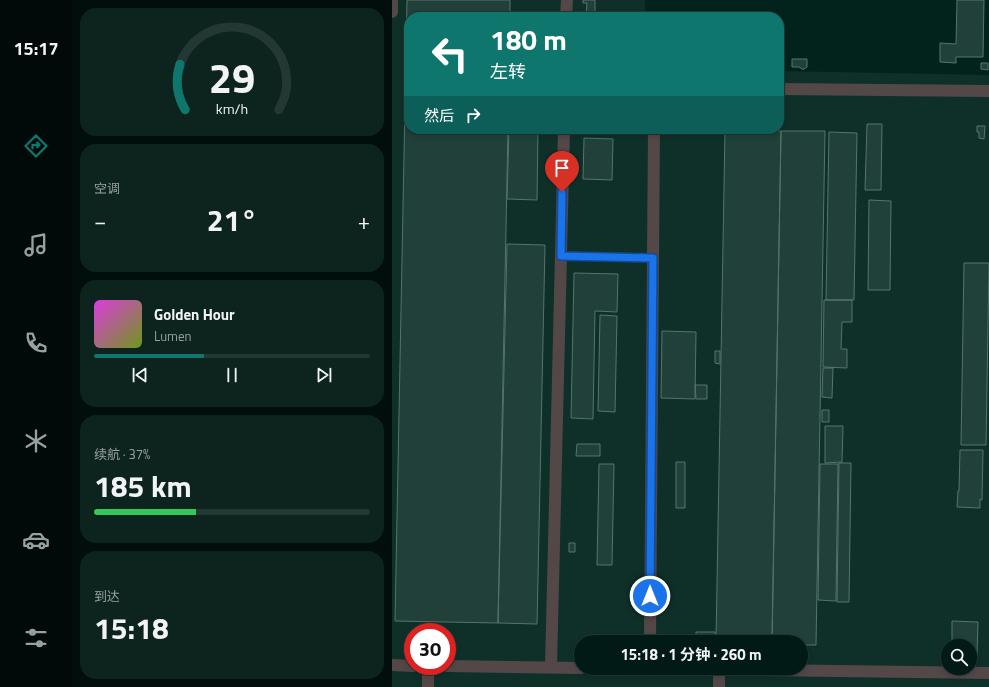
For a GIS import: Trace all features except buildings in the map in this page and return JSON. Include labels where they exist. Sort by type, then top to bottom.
[{"type":"street","points":[[392,0],[392,12]]},
{"type":"street","points":[[566,12],[567,0]]},
{"type":"street","points":[[784,89],[989,90]]},
{"type":"street","points":[[551,667],[564,134]]},
{"type":"street","points":[[650,635],[654,134]]},
{"type":"street","points":[[392,665],[404,666]]},
{"type":"street","points":[[456,666],[574,668]]},
{"type":"street","points":[[808,671],[989,673]]},
{"type":"street","points":[[428,675],[428,687]]},
{"type":"street","points":[[719,675],[719,687]]},
{"type":"lane","points":[[561,256],[653,258]]},
{"type":"shaded area","points":[[392,0],[645,0],[645,12],[404,12],[404,134],[784,134],[784,71],[989,75],[989,687],[392,687]]},
{"type":"route","points":[[562,192],[561,256],[653,258],[650,596]]}]
